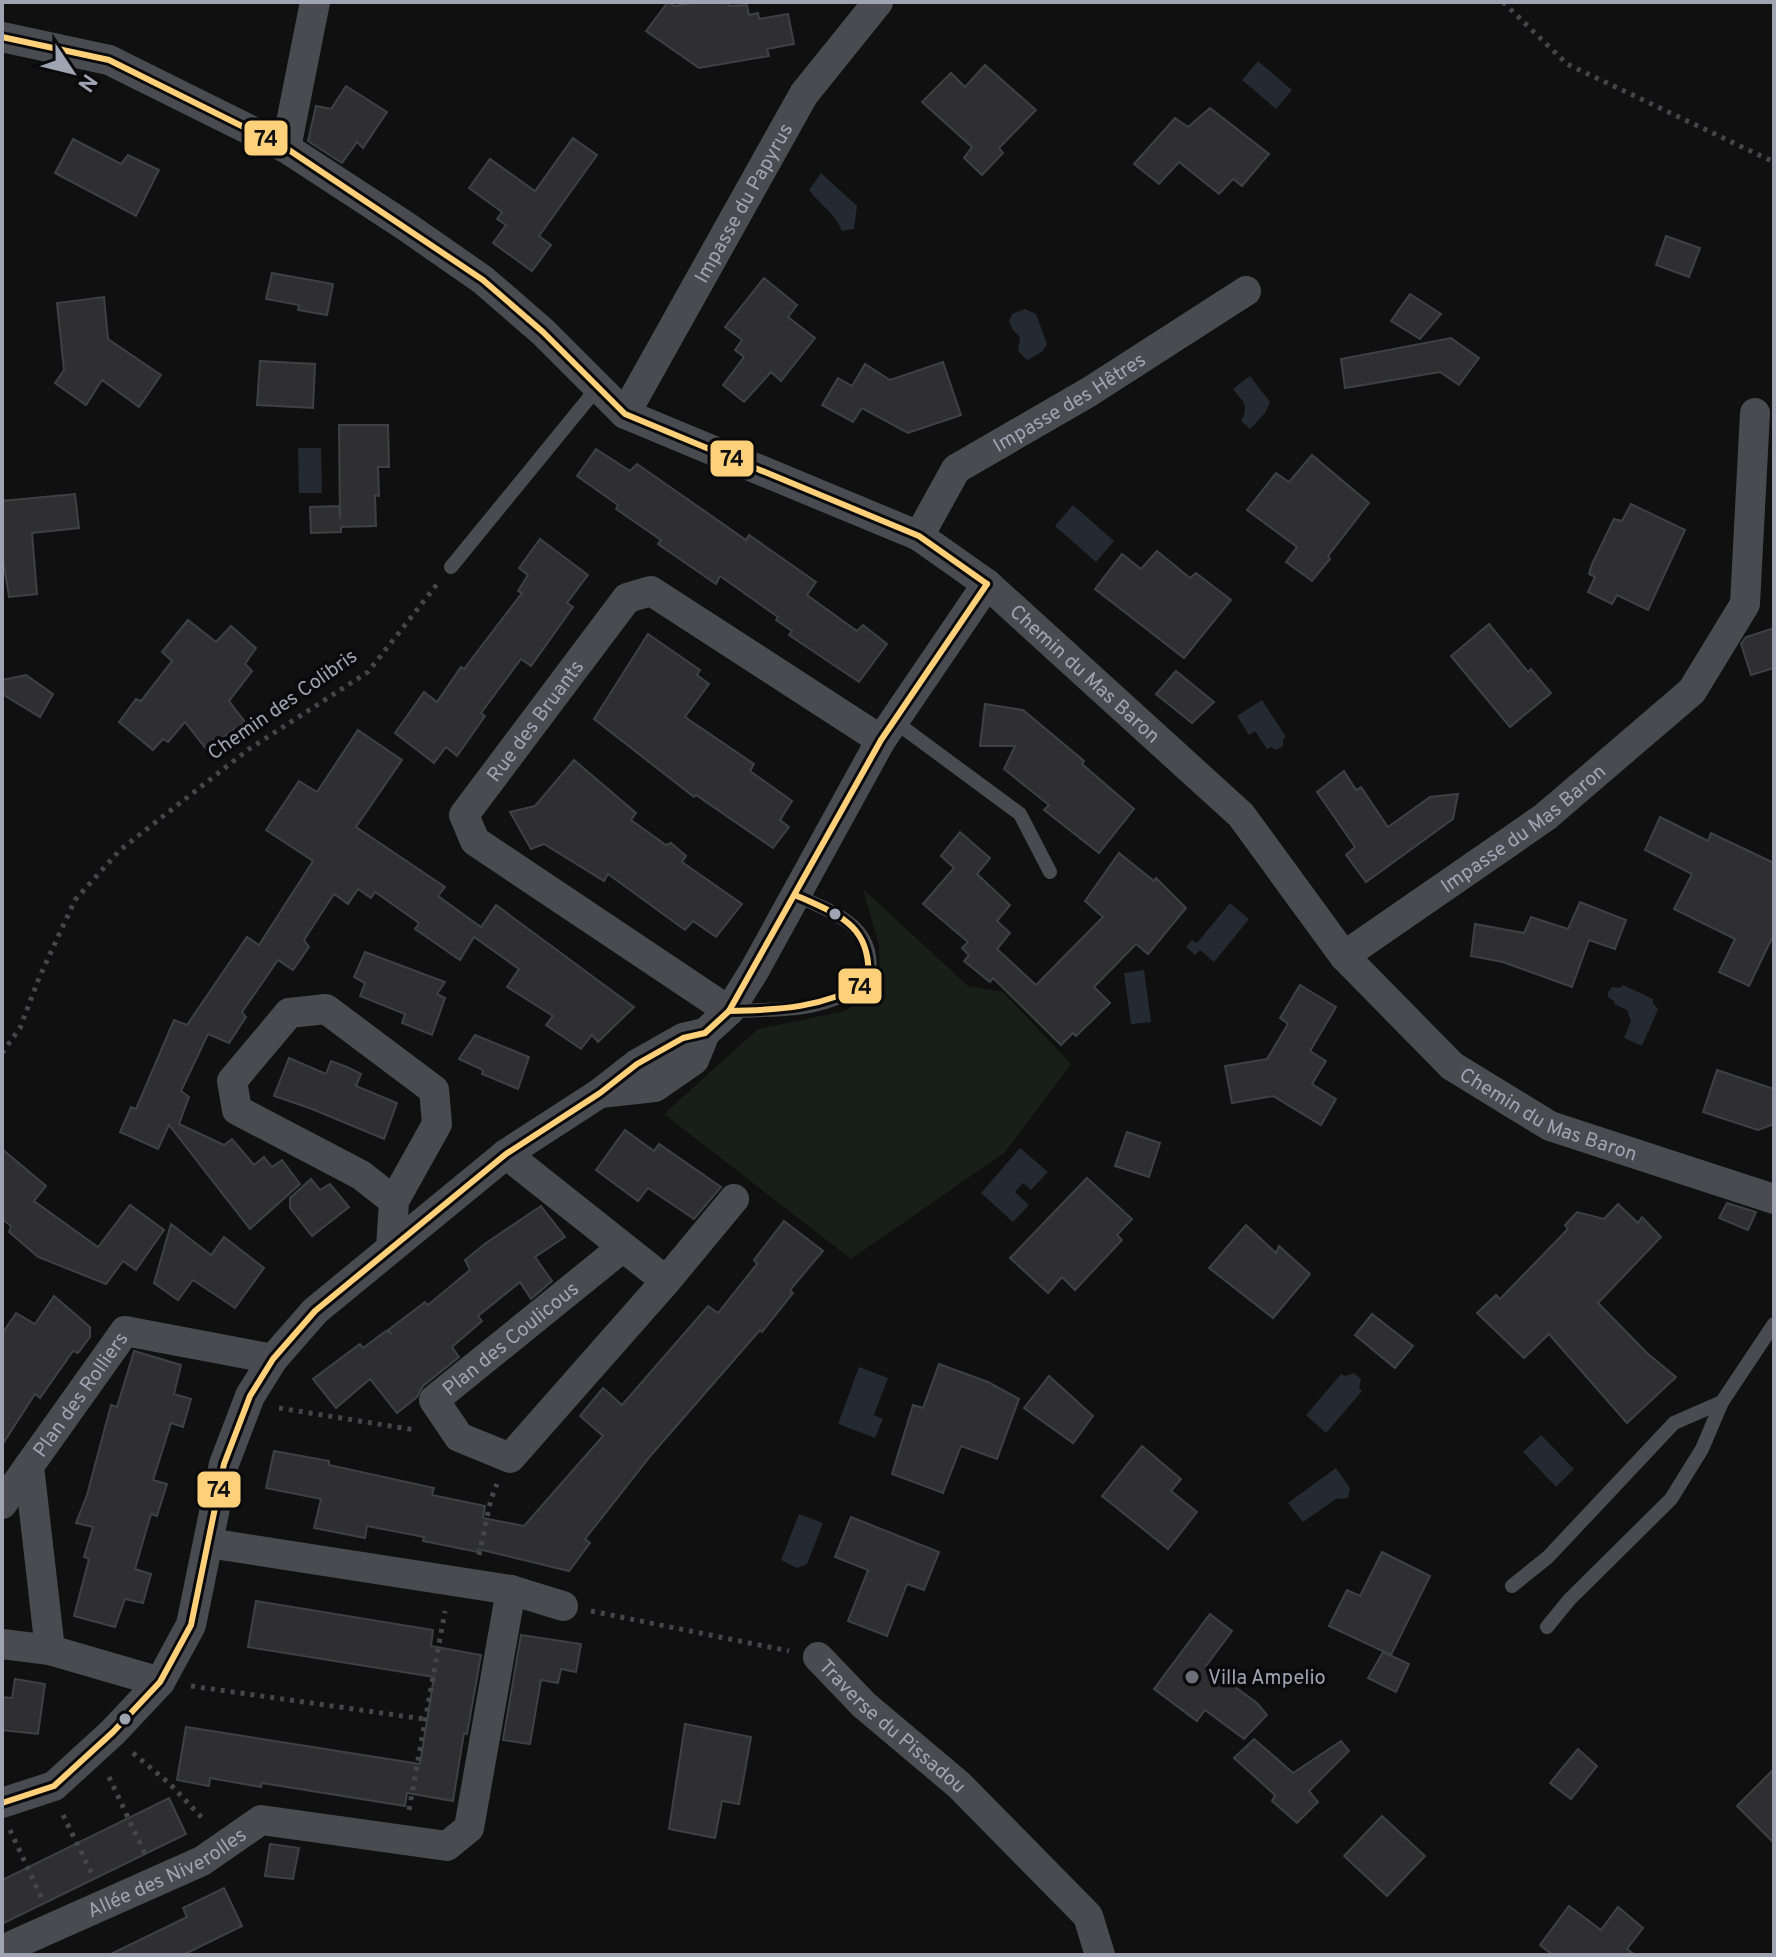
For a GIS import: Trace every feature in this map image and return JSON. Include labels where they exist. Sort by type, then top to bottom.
[{"type":"street","points":[[286,148],[315,2]]},
{"type":"street","name":"Impasse du Papyrus","points":[[625,414],[804,94],[878,2]]},
{"type":"street","name":"Chemin du Mas Baron","points":[[2,37],[109,60],[286,148],[483,280],[543,332],[625,414],[919,536],[987,584],[1241,815],[1344,956],[1452,1066],[1550,1126],[1774,1199]]},
{"type":"street","name":"Impasse des Hêtres","points":[[919,536],[956,469],[1089,392],[1246,291]]},
{"type":"street","name":"Impasse du Mas Baron","points":[[1344,956],[1545,817],[1692,691],[1745,604],[1755,413]]},
{"type":"street","points":[[5,1814],[54,1786],[169,1683],[191,1625],[224,1464],[247,1403],[273,1359],[315,1311],[506,1154],[600,1093],[655,1087],[694,1060],[705,1033],[729,1011],[888,730],[987,584]]},
{"type":"street","name":"Rue des Bruants","points":[[729,1011],[475,841],[464,815],[627,598],[651,591],[888,730]]},
{"type":"street","points":[[391,1248],[394,1201],[437,1124],[434,1090],[326,1009],[289,1013],[232,1081],[237,1110],[361,1175],[394,1201]]},
{"type":"street","points":[[506,1154],[666,1281]]},
{"type":"street","points":[[459,1437],[510,1458],[734,1199]]},
{"type":"street","name":"Plan des Coulicous","points":[[459,1437],[434,1400],[623,1247]]},
{"type":"street","name":"Plan des Rolliers","points":[[50,1650],[29,1466],[125,1331],[273,1359]]},
{"type":"street","points":[[2,1504],[29,1466]]},
{"type":"street","points":[[208,1543],[461,1590],[511,1590],[563,1606]]},
{"type":"street","name":"Allée des Niverolles","points":[[2,1950],[202,1861],[261,1820],[447,1846],[469,1828],[511,1590]]},
{"type":"street","points":[[2,1644],[50,1650],[169,1683]]},
{"type":"street","name":"Traverse du Pissadou","points":[[818,1657],[864,1705],[959,1785],[1088,1916],[1100,1955]]},
{"type":"lane","points":[[451,567],[598,387]]},
{"type":"lane","points":[[888,730],[1020,814],[1050,872]]},
{"type":"lane","points":[[729,1011],[815,1007],[845,998],[868,982],[872,962],[862,937],[842,916],[795,895]]},
{"type":"lane","points":[[1547,1627],[1569,1600],[1671,1499],[1702,1449],[1722,1402],[1774,1324]]},
{"type":"lane","points":[[1512,1586],[1548,1557],[1674,1423],[1722,1402]]},
{"type":"path","points":[[1503,2],[1567,64],[1774,162]]},
{"type":"path","name":"Chemin des Colibris","points":[[2,1053],[20,1028],[75,900],[120,850],[249,749],[368,672],[451,567]]},
{"type":"path","points":[[247,1403],[459,1437]]},
{"type":"path","points":[[409,1811],[424,1719],[461,1590],[491,1499],[510,1458]]},
{"type":"path","name":"Traverse du Pissadou","points":[[611,1614],[818,1657]]},
{"type":"path","points":[[169,1683],[424,1719]]},
{"type":"path","points":[[132,1753],[170,1784],[204,1820]]},
{"type":"path","points":[[107,1773],[158,1881]]},
{"type":"path","points":[[59,1807],[107,1904]]},
{"type":"path","points":[[5,1814],[56,1927]]},
{"type":"shaded area","points":[[1258,61],[1292,90],[1276,109],[1242,80]]},
{"type":"shaded area","points":[[821,173],[857,206],[854,229],[842,231],[809,190]]},
{"type":"shaded area","points":[[1025,309],[1036,314],[1047,344],[1042,352],[1027,360],[1018,351],[1020,337],[1009,321],[1012,314]]},
{"type":"shaded area","points":[[1250,376],[1270,402],[1265,413],[1250,429],[1241,421],[1245,407],[1233,389]]},
{"type":"shaded area","points":[[298,448],[321,448],[322,493],[299,493]]},
{"type":"shaded area","points":[[1073,505],[1114,541],[1096,562],[1055,526]]},
{"type":"shaded area","points":[[1262,700],[1286,737],[1283,746],[1276,750],[1271,747],[1267,749],[1255,731],[1249,735],[1237,716]]},
{"type":"shaded area","points":[[863,889],[968,986],[1003,992],[1071,1064],[1004,1153],[851,1259],[664,1114],[758,1029],[845,1011],[880,988],[879,946]]},
{"type":"shaded area","points":[[1230,903],[1249,919],[1214,962],[1200,950],[1195,955],[1186,947],[1192,940],[1197,943]]},
{"type":"shaded area","points":[[1144,970],[1151,1022],[1131,1024],[1124,973]]},
{"type":"shaded area","points":[[1623,985],[1653,999],[1658,1009],[1642,1046],[1624,1038],[1631,1021],[1627,1010],[1608,997],[1612,987],[1620,988]]},
{"type":"shaded area","points":[[1020,1148],[1048,1172],[1031,1190],[1023,1183],[1015,1192],[1029,1205],[1013,1222],[981,1193]]},
{"type":"shaded area","points":[[859,1367],[888,1378],[874,1415],[883,1419],[875,1438],[838,1424]]},
{"type":"shaded area","points":[[1354,1373],[1361,1379],[1359,1388],[1362,1391],[1326,1433],[1306,1415],[1341,1374]]},
{"type":"shaded area","points":[[1541,1435],[1574,1469],[1556,1487],[1523,1452]]},
{"type":"shaded area","points":[[1336,1468],[1350,1488],[1348,1498],[1336,1499],[1303,1522],[1288,1503]]},
{"type":"shaded area","points":[[799,1514],[823,1523],[807,1564],[797,1568],[781,1560]]},
{"type":"building","points":[[668,2],[675,6],[698,2],[747,5],[749,15],[758,13],[759,19],[788,14],[794,44],[767,49],[769,56],[699,68],[646,31]]},
{"type":"building","points":[[985,65],[1036,110],[999,148],[1003,153],[982,175],[964,158],[972,147],[922,102],[951,73],[965,87]]},
{"type":"building","points":[[346,86],[387,112],[363,148],[357,142],[342,163],[308,141],[316,106],[331,109]]},
{"type":"building","points":[[1210,108],[1269,154],[1242,186],[1233,179],[1219,194],[1179,162],[1159,184],[1134,164],[1175,118],[1188,127]]},
{"type":"building","points":[[573,138],[597,155],[539,236],[551,245],[532,271],[493,243],[506,225],[497,219],[502,212],[469,188],[490,159],[535,191]]},
{"type":"building","points":[[73,139],[121,164],[128,155],[159,170],[136,216],[55,173]]},
{"type":"building","points":[[1666,236],[1700,248],[1689,277],[1656,265]]},
{"type":"building","points":[[272,273],[333,284],[327,315],[298,310],[299,305],[266,299]]},
{"type":"building","points":[[764,278],[797,305],[788,317],[815,338],[781,381],[771,372],[744,402],[723,385],[744,357],[735,350],[742,340],[725,327]]},
{"type":"building","points":[[1410,294],[1441,314],[1420,339],[1391,321]]},
{"type":"building","points":[[104,297],[108,339],[161,375],[139,407],[102,380],[86,405],[55,383],[64,370],[57,303]]},
{"type":"building","points":[[1451,338],[1479,358],[1459,385],[1440,372],[1345,388],[1341,359]]},
{"type":"building","points":[[260,361],[315,364],[313,408],[257,405]]},
{"type":"building","points":[[943,362],[961,415],[908,433],[862,408],[853,422],[822,405],[838,378],[852,386],[865,364],[890,380]]},
{"type":"building","points":[[339,425],[388,425],[389,467],[378,467],[376,526],[341,527],[341,532],[311,533],[310,507],[339,506],[340,519]]},
{"type":"building","points":[[596,449],[630,471],[637,464],[746,540],[749,535],[816,582],[807,595],[857,631],[863,625],[887,644],[859,682],[789,635],[792,631],[776,620],[778,617],[720,576],[716,584],[658,544],[661,540],[616,509],[618,505],[577,476]]},
{"type":"building","points":[[1312,455],[1369,503],[1312,581],[1286,562],[1297,547],[1247,510],[1276,473],[1289,482]]},
{"type":"building","points":[[75,494],[79,528],[32,533],[37,594],[9,597],[2,553],[2,501]]},
{"type":"building","points":[[1631,504],[1685,530],[1648,610],[1617,595],[1612,604],[1588,592],[1595,577],[1589,574],[1592,564],[1614,519],[1622,521]]},
{"type":"building","points":[[540,539],[588,575],[567,603],[573,607],[531,666],[521,659],[481,713],[485,716],[457,756],[446,747],[434,763],[395,733],[424,692],[437,702],[461,667],[464,669],[522,593],[518,591],[528,575],[519,568]]},
{"type":"building","points":[[1157,551],[1190,578],[1196,573],[1231,600],[1184,658],[1095,589],[1122,554],[1141,569]]},
{"type":"building","points":[[188,620],[216,642],[231,626],[256,648],[245,664],[252,671],[229,701],[245,722],[206,749],[185,722],[168,742],[163,739],[153,750],[119,722],[136,699],[141,701],[172,661],[162,652]]},
{"type":"building","points":[[1489,624],[1528,672],[1531,669],[1551,693],[1510,727],[1451,656]]},
{"type":"building","points":[[1774,628],[1774,668],[1751,675],[1741,644],[1746,637]]},
{"type":"building","points":[[648,634],[700,670],[697,675],[709,684],[685,717],[754,764],[750,771],[792,801],[780,820],[789,827],[773,848],[696,795],[694,797],[594,719]]},
{"type":"building","points":[[1176,671],[1214,702],[1192,723],[1156,694]]},
{"type":"building","points":[[26,675],[53,694],[40,717],[2,694],[2,680]]},
{"type":"building","points":[[985,704],[1023,710],[1084,761],[1082,764],[1134,809],[1099,853],[1044,810],[1049,805],[1004,769],[1015,746],[980,746]]},
{"type":"building","points":[[358,730],[402,760],[356,827],[445,887],[438,896],[481,927],[496,905],[634,1007],[598,1042],[592,1035],[581,1049],[546,1025],[553,1016],[507,987],[519,969],[474,937],[460,960],[415,929],[419,923],[375,892],[371,898],[358,889],[348,904],[334,894],[304,940],[309,947],[293,970],[278,960],[242,1012],[246,1017],[229,1043],[208,1034],[181,1091],[189,1097],[179,1124],[224,1145],[232,1139],[254,1165],[264,1157],[272,1167],[282,1160],[300,1184],[250,1229],[169,1125],[158,1149],[120,1132],[131,1107],[136,1109],[174,1020],[187,1025],[247,937],[259,945],[313,861],[266,830],[299,781],[317,792]]},
{"type":"building","points":[[574,760],[636,813],[631,820],[666,845],[671,843],[686,856],[682,862],[742,904],[716,937],[693,921],[685,930],[608,874],[604,881],[544,844],[531,849],[510,812],[535,806]]},
{"type":"building","points":[[1344,771],[1356,790],[1361,787],[1388,827],[1430,797],[1458,794],[1453,819],[1366,882],[1346,855],[1355,847],[1317,792]]},
{"type":"building","points":[[1660,817],[1708,841],[1711,833],[1774,863],[1774,934],[1749,986],[1719,972],[1735,939],[1674,909],[1692,874],[1645,850]]},
{"type":"building","points":[[960,832],[990,858],[977,874],[1010,905],[997,921],[1010,933],[997,949],[1036,985],[1103,917],[1085,901],[1119,853],[1154,881],[1156,878],[1186,908],[1148,954],[1136,944],[1094,987],[1110,1003],[1076,1036],[1073,1033],[1061,1045],[993,978],[990,982],[964,961],[969,955],[962,948],[968,942],[923,904],[954,868],[941,856]]},
{"type":"building","points":[[1580,902],[1626,920],[1615,949],[1589,940],[1572,987],[1503,962],[1471,956],[1475,924],[1524,933],[1531,917],[1568,929]]},
{"type":"building","points":[[365,952],[445,982],[437,994],[445,998],[432,1035],[402,1023],[405,1014],[360,996],[365,983],[354,977]]},
{"type":"building","points":[[1300,985],[1336,1007],[1310,1051],[1326,1061],[1312,1084],[1336,1099],[1321,1125],[1273,1096],[1232,1103],[1225,1066],[1267,1059],[1288,1024],[1280,1018]]},
{"type":"building","points":[[475,1035],[529,1057],[518,1089],[482,1074],[483,1070],[459,1059]]},
{"type":"building","points":[[289,1058],[326,1074],[331,1061],[347,1067],[361,1074],[356,1086],[397,1103],[384,1139],[274,1096]]},
{"type":"building","points":[[1717,1070],[1774,1089],[1774,1124],[1758,1130],[1703,1112]]},
{"type":"building","points":[[625,1130],[654,1151],[659,1144],[721,1187],[694,1219],[648,1188],[638,1201],[596,1170]]},
{"type":"building","points":[[1127,1132],[1160,1143],[1149,1177],[1115,1166]]},
{"type":"building","points":[[2,1149],[46,1186],[34,1201],[98,1247],[130,1205],[164,1230],[136,1270],[123,1261],[106,1284],[38,1257],[9,1232],[11,1226],[2,1219]]},
{"type":"building","points":[[1087,1178],[1132,1219],[1117,1235],[1122,1240],[1075,1290],[1062,1277],[1048,1293],[1010,1258]]},
{"type":"building","points":[[311,1179],[320,1190],[330,1184],[349,1207],[312,1236],[290,1208],[290,1198]]},
{"type":"building","points":[[1727,1203],[1756,1212],[1748,1230],[1719,1218]]},
{"type":"building","points":[[1618,1204],[1638,1223],[1642,1217],[1661,1237],[1598,1303],[1647,1353],[1676,1377],[1627,1423],[1549,1334],[1524,1358],[1477,1313],[1496,1295],[1500,1299],[1568,1229],[1565,1225],[1577,1212],[1604,1219]]},
{"type":"building","points":[[541,1206],[565,1237],[535,1257],[552,1281],[531,1299],[520,1282],[478,1316],[482,1321],[452,1347],[459,1357],[423,1386],[417,1397],[397,1413],[370,1379],[336,1408],[313,1379],[360,1344],[363,1348],[386,1331],[392,1334],[388,1330],[425,1302],[428,1305],[470,1270],[465,1260]]},
{"type":"building","points":[[784,1221],[823,1251],[790,1290],[793,1293],[762,1332],[760,1330],[652,1454],[585,1539],[590,1543],[569,1571],[478,1549],[478,1552],[423,1541],[424,1537],[367,1526],[365,1538],[314,1528],[321,1499],[266,1488],[274,1451],[329,1461],[329,1465],[434,1488],[432,1495],[485,1506],[483,1518],[524,1526],[603,1436],[580,1416],[603,1388],[622,1405],[708,1306],[718,1313],[757,1264],[754,1260]]},
{"type":"building","points":[[171,1224],[211,1255],[224,1237],[264,1268],[235,1308],[193,1280],[178,1300],[154,1283]]},
{"type":"building","points":[[1246,1225],[1276,1253],[1279,1246],[1310,1274],[1273,1318],[1209,1268]]},
{"type":"building","points":[[54,1296],[90,1327],[90,1337],[78,1353],[73,1351],[40,1398],[35,1394],[2,1445],[2,1334],[16,1313],[35,1324]]},
{"type":"building","points":[[1372,1314],[1413,1346],[1395,1368],[1355,1335]]},
{"type":"building","points":[[134,1351],[181,1365],[174,1394],[191,1399],[183,1427],[171,1423],[153,1480],[167,1484],[157,1516],[151,1514],[135,1569],[151,1574],[143,1603],[125,1599],[115,1627],[74,1616],[89,1559],[84,1557],[93,1527],[76,1523],[87,1495],[111,1405],[117,1407]]},
{"type":"building","points":[[939,1364],[988,1382],[1019,1399],[997,1459],[961,1446],[943,1493],[892,1474],[913,1405],[923,1408]]},
{"type":"building","points":[[1049,1376],[1093,1416],[1073,1443],[1024,1408]]},
{"type":"building","points":[[1142,1446],[1181,1479],[1171,1491],[1197,1512],[1168,1549],[1102,1496]]},
{"type":"building","points":[[851,1517],[939,1552],[924,1590],[907,1584],[887,1636],[848,1621],[868,1570],[835,1557]]},
{"type":"building","points":[[1382,1552],[1430,1576],[1391,1655],[1329,1626],[1347,1590],[1360,1596]]},
{"type":"building","points":[[256,1601],[433,1630],[431,1646],[481,1655],[453,1801],[407,1793],[405,1806],[262,1783],[261,1787],[210,1778],[209,1786],[177,1780],[186,1727],[420,1764],[434,1677],[248,1647]]},
{"type":"building","name":"Villa Ampelio","points":[[1210,1614],[1232,1631],[1206,1666],[1257,1703],[1267,1715],[1244,1739],[1205,1710],[1197,1721],[1154,1689]]},
{"type":"building","points":[[521,1635],[581,1644],[576,1672],[561,1669],[558,1683],[541,1680],[530,1744],[503,1740]]},
{"type":"building","points":[[1383,1652],[1409,1664],[1396,1692],[1368,1678]]},
{"type":"building","points":[[15,1679],[45,1684],[38,1734],[2,1730],[2,1697],[12,1698]]},
{"type":"building","points":[[685,1724],[751,1737],[739,1804],[722,1801],[715,1838],[669,1829]]},
{"type":"building","points":[[1254,1739],[1293,1773],[1341,1741],[1349,1751],[1309,1791],[1318,1802],[1297,1823],[1272,1801],[1275,1795],[1234,1758]]},
{"type":"building","points":[[1578,1749],[1597,1766],[1571,1799],[1550,1783]]},
{"type":"building","points":[[1774,1769],[1774,1843],[1737,1806]]},
{"type":"building","points":[[169,1798],[186,1834],[2,1924],[2,1880]]},
{"type":"building","points":[[1382,1816],[1425,1856],[1387,1896],[1344,1856]]},
{"type":"building","points":[[270,1844],[299,1848],[293,1879],[265,1876]]},
{"type":"building","points":[[224,1888],[242,1926],[183,1955],[109,1955],[187,1917],[183,1908]]},
{"type":"building","points":[[1569,1906],[1601,1930],[1618,1907],[1643,1928],[1627,1949],[1635,1955],[1553,1955],[1540,1945]]},
{"type":"transit line","name":"74","points":[[2,37],[109,60],[286,148],[483,280],[543,332],[625,414],[919,536],[987,584]]},
{"type":"transit line","name":"74","points":[[2,1803],[54,1786],[113,1732],[160,1682],[191,1625],[224,1464],[250,1396],[273,1359],[315,1311],[506,1154],[600,1093],[637,1064],[683,1038],[705,1033],[729,1011],[881,740],[987,584]]},
{"type":"transit line","name":"74","points":[[729,1011],[783,1008],[817,1002],[868,982],[868,963],[859,935],[839,917],[795,895]]},
{"type":"place","name":"Villa Ampelio","points":[[1192,1677]]}]
